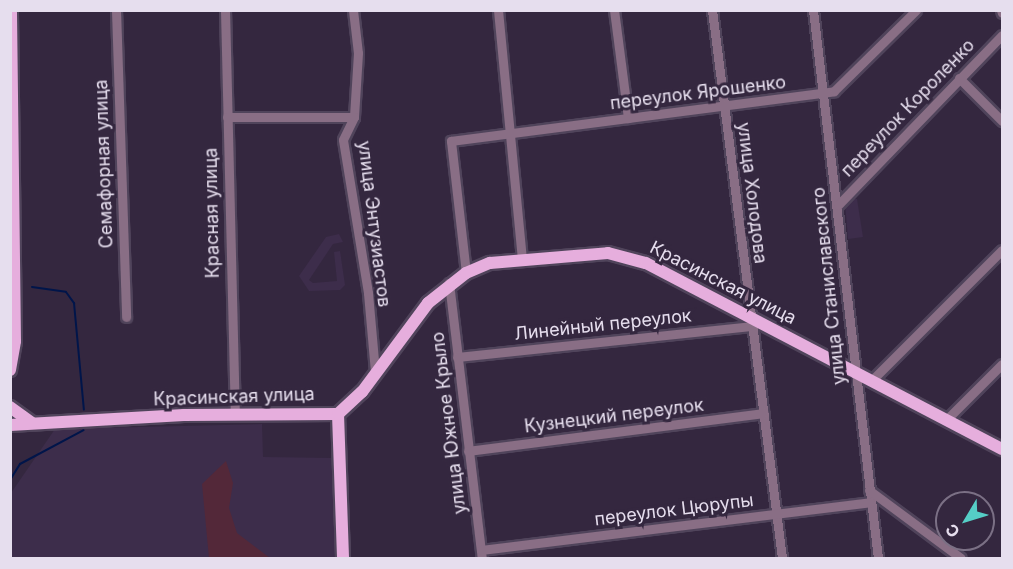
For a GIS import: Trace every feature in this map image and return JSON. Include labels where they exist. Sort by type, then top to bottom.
[{"type":"main road","points":[[10,370],[13,352],[11,10]]},
{"type":"main road","name":"Красинская улица","points":[[10,425],[235,414],[338,414],[362,392],[375,371],[428,303],[449,283],[490,263],[608,253],[632,257],[753,322],[853,368],[1002,448]]},
{"type":"main road","points":[[10,407],[21,418],[36,424]]},
{"type":"main road","points":[[338,414],[343,558]]},
{"type":"street","name":"Семафорная улица","points":[[116,10],[126,317]]},
{"type":"street","name":"Красная улица","points":[[225,10],[235,414]]},
{"type":"street","name":"улица Энтузиастов","points":[[353,10],[357,53],[354,117],[343,140],[368,293],[375,371]]},
{"type":"street","points":[[498,10],[512,134],[522,261]]},
{"type":"street","points":[[614,10],[628,118]]},
{"type":"street","name":"улица Холодова","points":[[712,10],[782,558]]},
{"type":"street","name":"улица Станиславского","points":[[813,10],[838,205],[853,368],[878,558]]},
{"type":"street","name":"переулок Ярошенко","points":[[466,273],[451,141],[824,94],[834,91],[915,10]]},
{"type":"street","name":"переулок Короленко","points":[[838,205],[1002,35]]},
{"type":"street","points":[[959,78],[1002,121]]},
{"type":"street","points":[[226,117],[354,117]]},
{"type":"street","points":[[873,379],[1002,250]]},
{"type":"street","name":"улица Южное Крыло","points":[[449,283],[481,554]]},
{"type":"street","name":"Линейный переулок","points":[[457,357],[753,322]]},
{"type":"street","points":[[948,418],[1002,364]]},
{"type":"street","name":"Кузнецкий переулок","points":[[468,451],[764,413]]},
{"type":"street","points":[[869,490],[961,558]]},
{"type":"street","name":"переулок Цюрупы","points":[[481,554],[870,502]]},
{"type":"shaded area","points":[[857,199],[863,237],[848,239],[845,203]]},
{"type":"shaded area","points":[[339,234],[343,242],[333,244],[309,280],[313,283],[337,281],[334,252],[340,251],[345,285],[340,290],[309,291],[299,276],[326,237]]},
{"type":"shaded area","points":[[262,424],[263,457],[332,458],[336,558],[11,558],[11,493],[55,429]]},
{"type":"shaded area","points":[[226,461],[233,483],[229,508],[237,533],[270,558],[209,558],[202,484]]},
{"type":"waterway","points":[[32,287],[66,292],[74,303],[84,410]]},
{"type":"waterway","points":[[10,480],[20,464],[84,430]]}]
